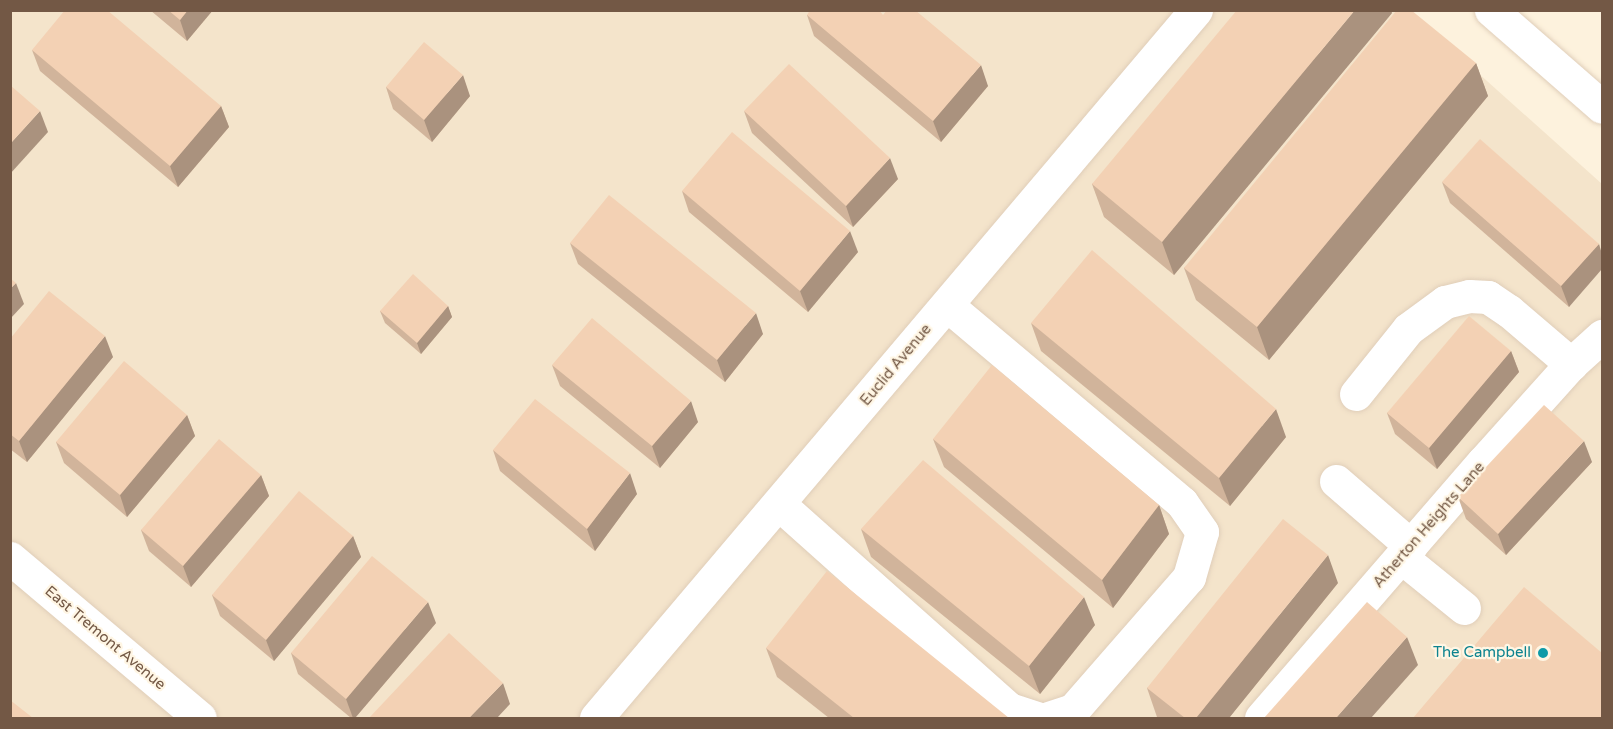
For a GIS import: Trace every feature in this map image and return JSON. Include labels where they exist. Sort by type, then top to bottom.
[{"type":"street","name":"Euclid Avenue","points":[[596,718],[1196,10]]},
{"type":"street","points":[[1491,10],[1602,107]]},
{"type":"street","points":[[1356,394],[1408,329],[1445,302],[1469,296],[1488,297],[1509,311],[1571,364]]},
{"type":"street","points":[[947,305],[1182,503],[1202,532],[1189,577],[1073,710],[1049,718]]},
{"type":"street","name":"Atherton Heights Lane","points":[[1261,718],[1571,364],[1602,336]]},
{"type":"street","points":[[1336,481],[1464,608]]},
{"type":"street","points":[[779,504],[1009,709],[1037,718]]},
{"type":"street","name":"East Tremont Avenue","points":[[10,558],[200,718]]},
{"type":"shaded area","points":[[10,11],[1409,11],[1602,184],[1602,678],[1445,718],[11,718]]},
{"type":"building","points":[[65,10],[107,10],[221,106],[170,166],[32,50]]},
{"type":"building","points":[[168,10],[188,10],[180,20]]},
{"type":"building","points":[[810,10],[879,10],[883,15],[887,10],[915,10],[981,65],[933,121],[807,15]]},
{"type":"building","points":[[1237,10],[1355,10],[1162,242],[1092,184]]},
{"type":"building","points":[[1397,10],[1411,10],[1476,63],[1257,327],[1184,268]]},
{"type":"building","points":[[424,42],[463,75],[424,120],[386,87]]},
{"type":"building","points":[[789,64],[890,158],[846,206],[744,111]]},
{"type":"building","points":[[10,85],[40,111],[10,144]]},
{"type":"building","points":[[732,132],[850,231],[800,291],[682,191]]},
{"type":"building","points":[[1480,139],[1599,244],[1561,286],[1442,182]]},
{"type":"building","points":[[609,195],[756,313],[717,360],[570,243]]},
{"type":"building","points":[[1092,250],[1276,409],[1219,478],[1031,323]]},
{"type":"building","points":[[413,274],[448,306],[417,343],[380,311]]},
{"type":"building","points":[[10,278],[16,283],[10,289]]},
{"type":"building","points":[[49,291],[105,336],[19,441],[10,434],[10,339]]},
{"type":"building","points":[[1469,316],[1511,351],[1429,448],[1387,413]]},
{"type":"building","points":[[592,318],[691,401],[652,446],[552,365]]},
{"type":"building","points":[[124,361],[187,415],[120,495],[56,442]]},
{"type":"building","points":[[992,365],[1159,505],[1102,580],[933,439]]},
{"type":"building","points":[[535,399],[630,473],[587,529],[493,450]]},
{"type":"building","points":[[1544,405],[1584,441],[1498,534],[1458,497]]},
{"type":"building","points":[[219,439],[261,475],[183,566],[141,530]]},
{"type":"building","points":[[923,460],[1084,597],[1029,666],[861,529]]},
{"type":"building","points":[[299,491],[353,536],[266,640],[212,595]]},
{"type":"building","points":[[1283,519],[1328,555],[1196,718],[1185,718],[1147,688]]},
{"type":"building","points":[[372,556],[428,602],[346,699],[291,653]]},
{"type":"building","points":[[827,571],[1009,718],[854,718],[766,648]]},
{"type":"building","points":[[1524,587],[1602,653],[1602,718],[1413,718]]},
{"type":"building","points":[[1367,602],[1407,637],[1336,718],[1264,718]]},
{"type":"building","points":[[449,633],[503,683],[469,718],[369,718]]},
{"type":"building","points":[[10,700],[33,718],[10,718]]},
{"type":"place","name":"The Campbell","points":[[1543,653]]}]
